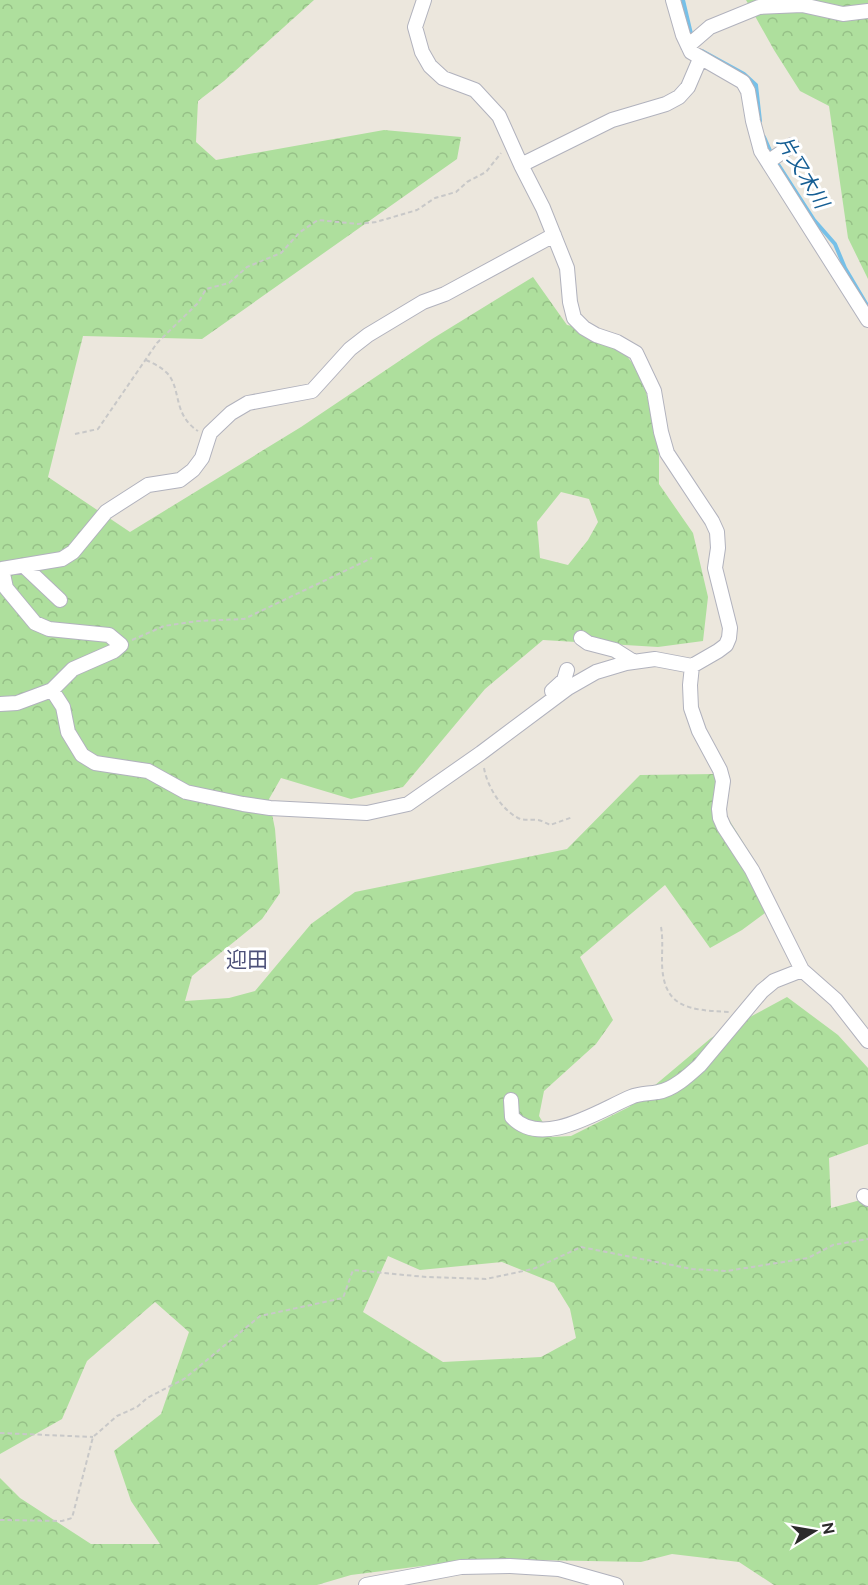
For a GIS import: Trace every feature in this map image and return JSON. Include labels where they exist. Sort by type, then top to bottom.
[{"type":"street","points":[[52,690],[63,707],[68,732],[81,755],[95,763],[148,771],[186,792],[270,808],[367,813],[408,804],[568,688],[596,672],[655,659],[692,666],[726,645],[730,628],[715,568],[718,548],[717,532],[667,453],[654,391],[636,352],[596,335],[574,318],[567,268],[543,208],[499,116],[475,90],[443,78],[430,66],[422,52],[416,27],[424,0]]},
{"type":"street","points":[[672,0],[683,35],[691,43],[691,52],[743,82],[748,91],[761,151],[773,159],[868,320]]},
{"type":"street","points":[[691,43],[710,27],[759,7],[802,5],[843,14],[868,11]]},
{"type":"street","points":[[521,165],[612,120],[666,104],[679,97],[688,87],[700,58]]},
{"type":"street","points":[[773,159],[792,145]]},
{"type":"street","points":[[0,704],[17,704],[52,690],[73,669],[114,651],[121,645],[110,635],[49,629],[35,623],[6,588],[2,569],[62,559],[73,552],[106,512],[148,485],[180,480],[193,470],[202,458],[209,434],[231,413],[248,403],[312,392],[350,349],[368,334],[423,302],[445,294],[554,235]]},
{"type":"street","points":[[24,566],[60,600]]},
{"type":"street","points":[[580,638],[588,643],[615,651],[634,662]]},
{"type":"street","points":[[692,666],[691,708],[699,731],[720,770],[723,781],[720,818],[752,870],[802,970],[836,1000],[868,1041]]},
{"type":"street","points":[[542,707],[549,694],[564,680],[567,670]]},
{"type":"street","points":[[511,1101],[512,1117],[516,1121],[530,1129],[548,1130],[602,1112],[638,1094],[660,1092],[689,1076],[762,991],[774,981],[802,970]]},
{"type":"street","points":[[366,1585],[461,1567],[510,1566],[559,1569],[616,1585]]},
{"type":"path","points":[[75,434],[98,429],[157,343],[198,303],[206,289],[229,283],[248,267],[281,253],[308,226],[318,220],[358,225],[376,222],[417,210],[435,198],[456,192],[467,182],[486,172],[511,142]]},
{"type":"path","points":[[146,360],[162,368],[172,379],[178,406],[189,424],[197,431],[209,434]]},
{"type":"path","points":[[121,645],[164,626],[198,621],[244,619],[372,558]]},
{"type":"path","points":[[481,753],[490,789],[518,818],[539,819],[550,825],[573,817]]},
{"type":"path","points":[[661,927],[663,936],[662,974],[665,989],[677,1002],[690,1008],[743,1013]]},
{"type":"path","points":[[0,1520],[62,1521],[72,1518],[93,1437],[117,1416],[184,1379],[260,1316],[343,1298],[353,1270],[426,1277],[486,1279],[533,1269],[581,1247],[692,1269],[727,1271],[808,1258],[833,1245],[868,1239]]},
{"type":"path","points":[[0,1433],[93,1437]]},
{"type":"green space","points":[[0,0],[314,0],[224,81],[198,101],[196,142],[216,160],[384,130],[461,137],[457,159],[202,339],[83,336],[48,477],[130,532],[301,427],[432,339],[533,277],[567,325],[609,333],[643,377],[659,454],[659,484],[693,533],[708,597],[703,641],[658,647],[543,640],[485,689],[403,787],[351,799],[281,778],[269,799],[275,829],[280,893],[262,919],[192,976],[185,1001],[229,998],[255,991],[311,924],[355,892],[567,849],[640,775],[716,774],[716,799],[758,866],[777,904],[742,930],[710,948],[665,885],[580,957],[613,1020],[596,1044],[544,1091],[539,1116],[552,1137],[571,1136],[629,1107],[711,1038],[787,997],[838,1035],[868,1068],[868,1144],[829,1158],[831,1208],[868,1198],[868,1585],[774,1585],[739,1562],[672,1554],[641,1562],[477,1559],[351,1575],[317,1585],[0,1585],[0,1478],[20,1498],[91,1544],[160,1544],[131,1501],[114,1451],[161,1414],[189,1332],[155,1302],[87,1361],[62,1419],[0,1454]],"holes":[[[561,492],[589,499],[598,522],[588,540],[568,565],[540,558],[537,522]],[[388,1256],[420,1270],[502,1262],[554,1283],[570,1309],[576,1338],[541,1357],[443,1362],[363,1312]]]},
{"type":"green space","points":[[746,0],[868,0],[868,279],[848,238],[829,106],[800,91]]},
{"type":"waterway","name":"片又木川","points":[[683,0],[692,38]]},
{"type":"waterway","name":"片又木川","points":[[702,51],[744,74],[756,85],[760,121]]},
{"type":"waterway","name":"片又木川","points":[[764,137],[772,155]]},
{"type":"waterway","name":"片又木川","points":[[776,161],[814,220],[835,244],[845,268],[868,307]]},
{"type":"district","name":"迎田","points":[[247,960]]}]
